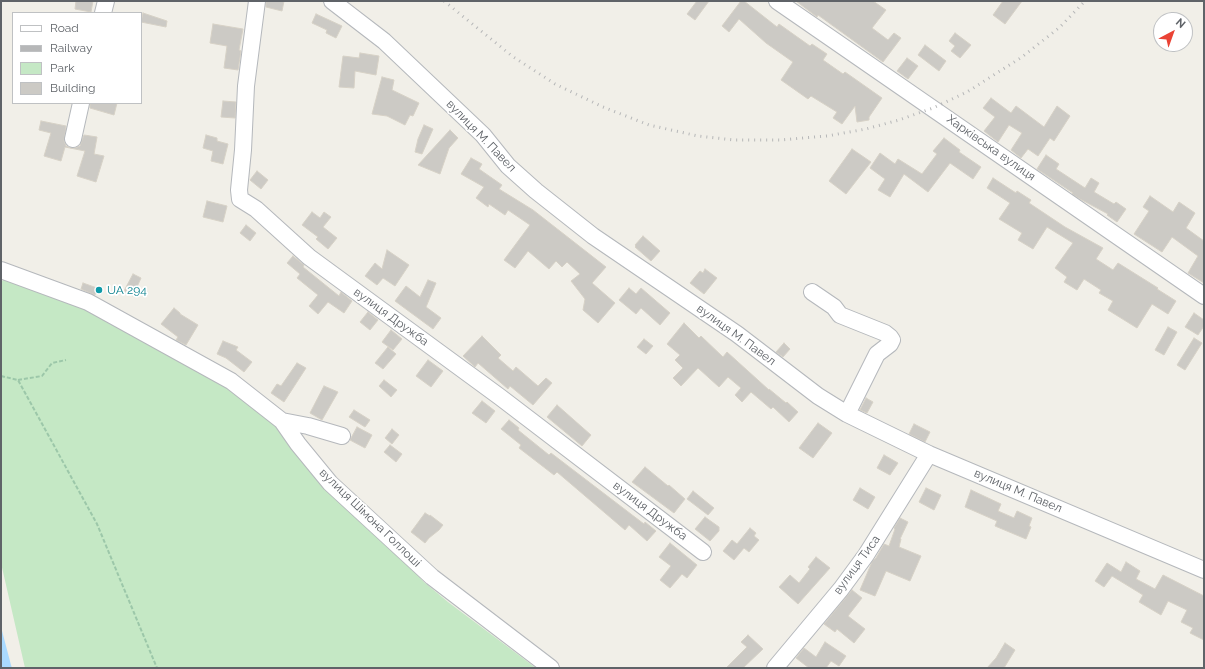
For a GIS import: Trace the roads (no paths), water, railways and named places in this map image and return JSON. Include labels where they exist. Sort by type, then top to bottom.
[{"type":"street","points":[[103,12],[106,1]]},
{"type":"street","name":"вулиця Дружба","points":[[257,1],[246,86],[243,150],[239,190],[240,199],[256,209],[309,257],[500,397],[704,552]]},
{"type":"street","name":"вулиця М. Павел","points":[[332,1],[384,41],[483,135],[508,166],[536,191],[593,236],[737,334],[818,396],[847,414],[929,454],[1204,570]]},
{"type":"street","name":"Харківська вулиця","points":[[777,1],[1204,296]]},
{"type":"street","points":[[73,139],[80,104]]},
{"type":"street","name":"вулиця Шімона Голлоші","points":[[1,270],[88,302],[231,381],[282,421],[298,444],[330,483],[432,577],[551,668]]},
{"type":"street","points":[[812,292],[834,307],[840,315],[885,333],[892,340],[890,344],[877,354],[847,414]]},
{"type":"street","points":[[282,421],[308,426],[342,436]]},
{"type":"street","name":"вулиця Тиса","points":[[775,668],[842,588],[866,556],[929,454]]},
{"type":"water","points":[[1,627],[11,665],[12,668],[1,668]]},
{"type":"railway","points":[[444,1],[512,56],[555,84],[603,107],[649,125],[698,136],[734,140],[780,140],[827,136],[866,129],[899,120],[933,108],[967,92],[1022,57],[1060,27],[1085,1]]},
{"type":"place","name":"UA 294","points":[[99,290]]}]
